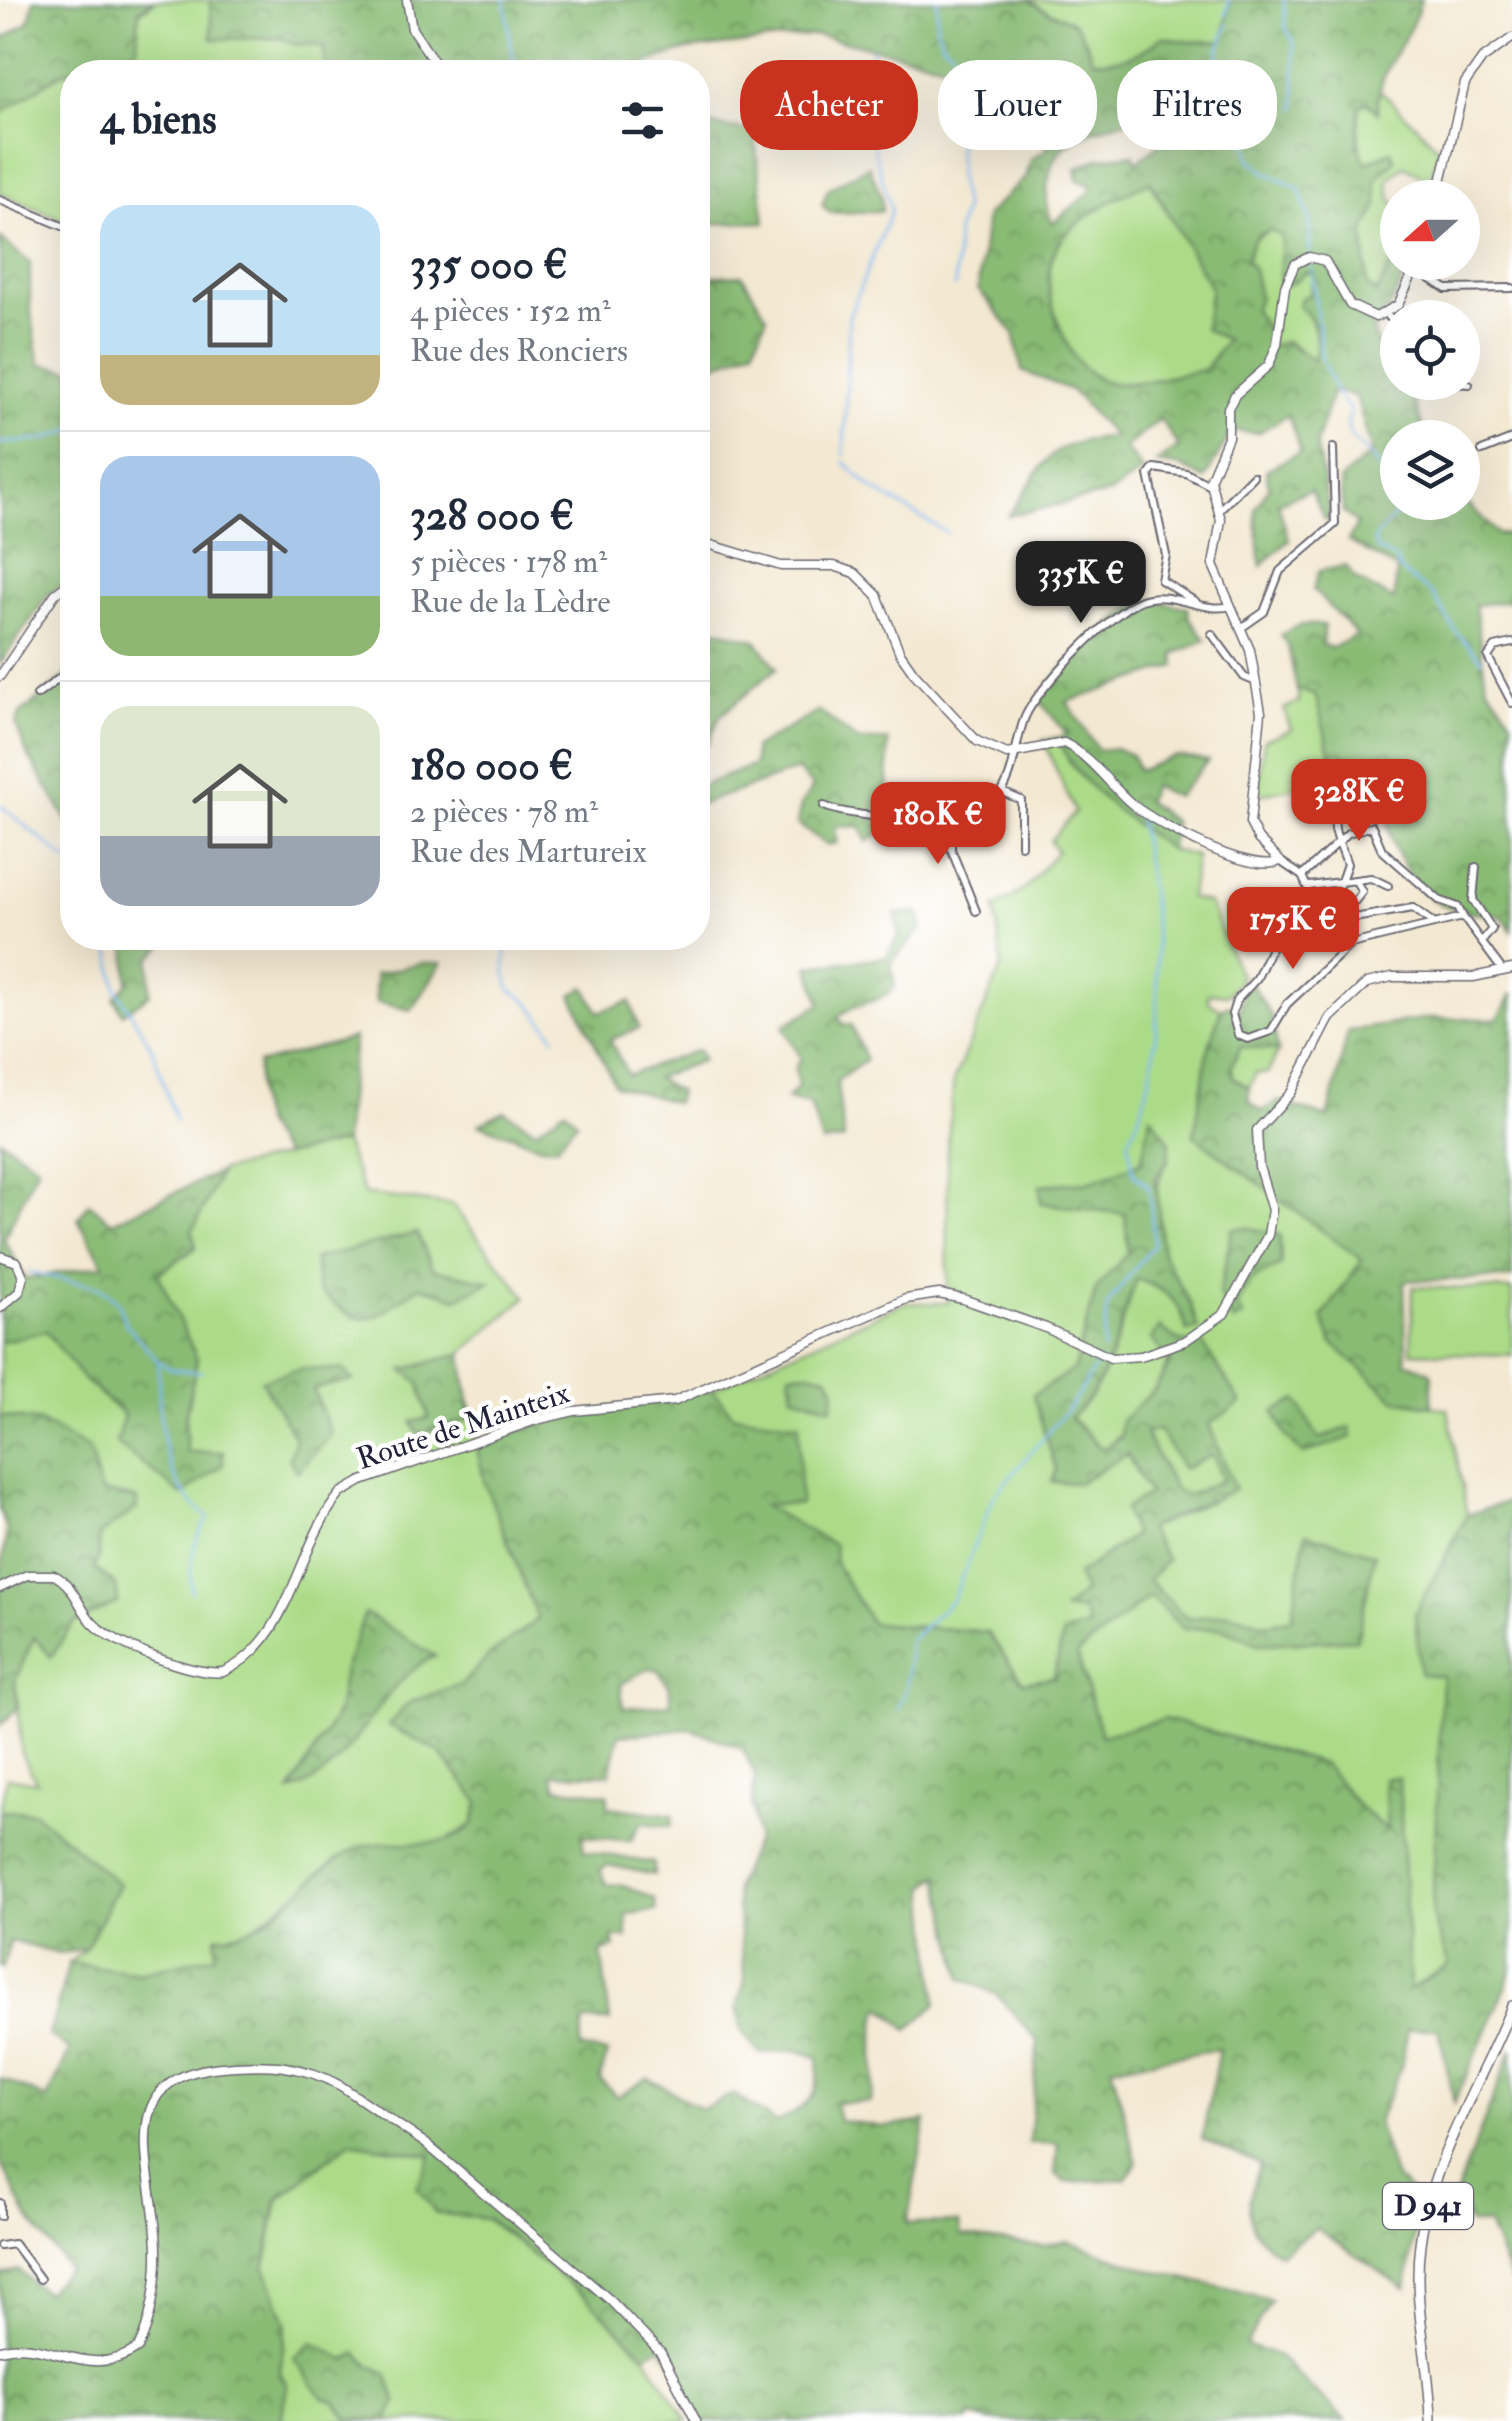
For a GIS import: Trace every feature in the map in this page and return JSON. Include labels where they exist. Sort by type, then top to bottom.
[{"type":"main road","name":"D 941","points":[[1431,2421],[1418,2289],[1420,2243],[1434,2184],[1512,2006]]},
{"type":"street","points":[[407,0],[412,29],[433,60]]},
{"type":"street","points":[[1441,180],[1465,83],[1482,59],[1512,38]]},
{"type":"street","points":[[0,200],[60,225]]},
{"type":"street","points":[[1309,886],[1258,840],[1250,823],[1261,735],[1256,682],[1241,628],[1212,560],[1219,510],[1210,486],[1228,437],[1228,408],[1235,394],[1269,365],[1282,327],[1289,273],[1295,264],[1309,257],[1331,266],[1345,298],[1359,313],[1380,314]]},
{"type":"street","points":[[1435,280],[1446,289],[1512,288]]},
{"type":"street","points":[[1482,451],[1512,438]]},
{"type":"street","points":[[1241,628],[1264,612],[1280,572],[1336,524],[1333,448]]},
{"type":"street","points":[[1196,602],[1161,580],[1166,562],[1151,469],[1179,470],[1210,486]]},
{"type":"street","points":[[1219,510],[1253,476]]},
{"type":"street","points":[[710,544],[781,566],[834,566],[866,580],[914,672],[977,741],[997,752],[1016,754],[1044,744],[1064,743],[1156,820],[1242,860],[1264,865],[1280,861]]},
{"type":"street","points":[[0,676],[60,590]]},
{"type":"street","points":[[824,806],[854,816],[952,814],[986,808],[1002,792],[1024,720],[1044,685],[1126,609],[1146,598],[1231,606]]},
{"type":"street","points":[[1212,634],[1244,677],[1256,682]]},
{"type":"street","points":[[1512,644],[1495,647],[1488,657],[1512,703]]},
{"type":"street","points":[[36,695],[60,678]]},
{"type":"street","points":[[1002,792],[1021,800],[1024,807],[1021,844]]},
{"type":"street","points":[[1340,884],[1348,864],[1336,842],[1337,808],[1356,794]]},
{"type":"street","points":[[952,814],[951,849],[976,911]]},
{"type":"street","points":[[1302,876],[1316,867],[1336,842],[1356,828],[1372,826],[1382,850],[1439,900],[1458,907],[1508,970]]},
{"type":"street","points":[[1476,867],[1473,900],[1492,928],[1483,940]]},
{"type":"street","points":[[1309,886],[1371,878],[1388,886]]},
{"type":"street","points":[[1310,910],[1354,901],[1362,892],[1356,881]]},
{"type":"street","points":[[1309,886],[1303,901],[1280,927],[1257,978],[1236,1001],[1232,1014],[1238,1034],[1248,1039],[1271,1031],[1286,1004],[1352,944],[1463,917]]},
{"type":"street","points":[[1303,901],[1316,927]]},
{"type":"street","points":[[1280,927],[1306,934],[1316,927],[1413,908],[1432,922]]},
{"type":"street","name":"Route de Mainteix","points":[[0,1588],[36,1573],[54,1574],[74,1591],[102,1632],[190,1669],[223,1672],[253,1650],[271,1625],[288,1600],[333,1502],[350,1486],[536,1420],[574,1411],[674,1401],[877,1308],[939,1294],[1046,1328],[1100,1356],[1141,1356],[1185,1341],[1224,1314],[1268,1235],[1272,1210],[1258,1168],[1258,1130],[1291,1093],[1341,1004],[1379,978],[1473,977],[1508,970]]},
{"type":"street","points":[[0,1256],[16,1262],[24,1276],[19,1292],[0,1308]]},
{"type":"street","points":[[0,2350],[18,2345],[44,2348],[70,2361],[107,2360],[138,2348],[158,2252],[146,2144],[147,2115],[155,2096],[180,2075],[273,2063],[321,2075],[341,2086],[471,2180],[642,2332],[675,2374],[696,2421]]},
{"type":"street","points":[[0,2203],[0,2216]]},
{"type":"street","points":[[0,2246],[14,2244],[40,2280]]},
{"type":"green space","points":[[34,0],[156,0],[139,9],[137,48],[101,60],[60,60],[60,74],[0,114],[0,41],[29,22]]},
{"type":"green space","points":[[156,0],[210,0],[213,39],[283,38],[294,44],[324,46],[325,60],[74,60]]},
{"type":"green space","points":[[210,0],[1029,0],[1073,23],[1086,41],[1092,59],[1112,60],[1138,53],[1162,37],[1191,42],[1223,41],[1230,0],[1421,0],[1382,81],[1378,113],[1367,102],[1359,106],[1358,146],[1366,163],[1391,151],[1395,161],[1376,179],[1378,205],[1364,233],[1367,285],[1376,294],[1383,280],[1403,280],[1393,300],[1380,300],[1380,317],[1375,322],[1374,336],[1380,352],[1380,400],[1413,400],[1420,420],[1380,420],[1380,520],[1480,520],[1480,516],[1498,534],[1512,535],[1512,601],[1475,605],[1486,684],[1512,719],[1512,931],[1501,916],[1439,903],[1410,875],[1395,849],[1389,810],[1337,779],[1315,694],[1297,690],[1288,646],[1280,635],[1300,625],[1324,625],[1322,645],[1332,648],[1357,635],[1313,590],[1319,571],[1346,566],[1355,579],[1394,600],[1397,569],[1348,541],[1357,524],[1343,512],[1340,479],[1372,453],[1356,396],[1333,391],[1316,443],[1331,519],[1326,521],[1310,490],[1278,503],[1289,540],[1261,566],[1255,509],[1269,487],[1266,470],[1301,452],[1288,415],[1258,433],[1232,431],[1205,479],[1182,467],[1156,463],[1179,447],[1160,419],[1125,448],[1143,471],[1111,493],[1008,516],[1039,469],[1059,450],[1114,437],[1071,390],[1022,371],[1014,333],[978,289],[986,215],[1026,177],[1031,159],[1046,150],[1063,150],[1048,181],[1047,203],[1053,223],[1089,193],[1092,186],[1078,180],[1076,168],[1100,158],[1133,154],[1137,162],[1152,150],[1277,150],[1277,60],[1117,60],[1117,123],[1097,129],[1097,60],[938,62],[816,35],[686,50],[657,60],[325,60],[323,46],[293,44],[282,38],[212,39]],"holes":[[[1150,181],[1211,288],[1204,329],[1227,340],[1204,370],[1146,382],[1112,383],[1085,369],[1067,344],[1054,311],[1049,283],[1051,260],[1075,225]],[[1270,230],[1282,237],[1279,284],[1290,284],[1307,272],[1314,273],[1310,295],[1301,298],[1298,306],[1310,317],[1315,330],[1314,361],[1287,341],[1268,347],[1266,330],[1254,309],[1259,298],[1253,269],[1246,259],[1254,239]]]},
{"type":"green space","points":[[1029,0],[1230,0],[1223,41],[1191,42],[1162,37],[1130,56],[1102,61],[1092,60],[1073,23]]},
{"type":"green space","points":[[60,70],[60,219],[0,193],[0,114]]},
{"type":"green space","points":[[1376,86],[1439,148],[1430,180],[1404,166],[1388,180],[1380,180],[1380,280],[1383,280],[1376,294],[1367,285],[1364,233],[1378,205],[1362,156],[1357,119],[1359,106],[1367,102],[1376,111]]},
{"type":"green space","points":[[710,125],[740,129],[740,150],[756,150],[765,222],[710,224]]},
{"type":"green space","points":[[869,166],[881,196],[882,211],[830,213],[822,205],[828,189]]},
{"type":"green space","points":[[1149,181],[1211,288],[1228,339],[1204,370],[1112,383],[1085,369],[1067,344],[1054,311],[1049,283],[1051,260],[1075,225]]},
{"type":"green space","points":[[1270,230],[1282,236],[1290,284],[1307,272],[1314,273],[1307,312],[1319,339],[1314,361],[1287,342],[1268,348],[1266,330],[1253,308],[1259,298],[1253,269],[1246,260],[1254,238]]},
{"type":"green space","points":[[0,238],[30,263],[30,307],[40,364],[60,368],[60,587],[47,596],[0,664]]},
{"type":"green space","points":[[742,275],[767,316],[754,348],[710,367],[710,276]]},
{"type":"green space","points":[[1146,600],[1188,607],[1189,617],[1206,640],[1174,654],[1176,666],[1067,702],[1098,750],[1115,748],[1132,755],[1138,771],[1175,756],[1208,761],[1176,797],[1153,786],[1146,801],[1174,822],[1170,850],[1105,800],[1075,769],[1059,737],[1067,734],[1038,699],[1087,644]]},
{"type":"green space","points":[[710,627],[756,640],[777,668],[720,716],[710,740]]},
{"type":"green space","points":[[60,681],[60,808],[26,752],[16,724],[20,714]]},
{"type":"green space","points":[[1297,690],[1315,693],[1337,779],[1257,795],[1264,740],[1291,730],[1284,709],[1299,702]]},
{"type":"green space","points":[[819,711],[858,741],[888,741],[889,827],[867,842],[861,826],[835,827],[837,843],[828,845],[797,824],[801,805],[813,787],[797,770],[710,801],[710,782],[754,765],[754,748]]},
{"type":"green space","points":[[1059,737],[1061,747],[1170,850],[1196,856],[1190,898],[1209,903],[1241,978],[1227,995],[1209,993],[1208,1001],[1221,1009],[1207,1054],[1195,1136],[1363,1260],[1322,1318],[1396,1400],[1448,1409],[1467,1515],[1415,1613],[1443,1676],[1432,1915],[1449,1965],[1410,1989],[1398,1778],[1388,1831],[1359,1807],[1323,1764],[1166,1719],[1101,1736],[1077,1654],[1150,1596],[1184,1629],[1221,1628],[1259,1644],[1356,1639],[1292,1619],[1267,1624],[1229,1613],[1187,1619],[1148,1580],[1148,1529],[1235,1489],[1208,1423],[1192,1345],[1173,1339],[1165,1368],[1148,1400],[1114,1441],[1102,1449],[1070,1417],[1084,1405],[1104,1373],[1137,1279],[1171,1297],[1187,1331],[1185,1295],[1166,1264],[1160,1241],[1157,1192],[1168,1160],[1150,1118],[1142,1162],[1088,1182],[1040,1186],[1041,1203],[1125,1214],[1128,1253],[1096,1289],[1074,1369],[1034,1395],[1056,1470],[1078,1483],[1127,1454],[1149,1494],[1134,1535],[1077,1575],[1085,1592],[1065,1610],[1083,1611],[1088,1627],[1063,1634],[1054,1677],[1023,1682],[987,1632],[871,1623],[835,1563],[761,1504],[733,1415],[712,1389],[904,1303],[948,1303],[947,1148],[954,1080],[1002,966],[995,908],[1025,889],[1057,851],[1050,841],[1075,812],[1043,740]]},
{"type":"green space","points":[[918,912],[923,928],[891,963],[895,986],[883,997],[838,1017],[843,1024],[851,1025],[866,1060],[837,1081],[844,1140],[822,1143],[810,1104],[786,1099],[798,1088],[795,1069],[801,1058],[783,1026],[821,1004],[809,966],[886,957],[899,935],[896,914]]},
{"type":"green space","points":[[127,950],[159,950],[150,959],[150,994],[123,1014],[114,999],[128,983]]},
{"type":"green space","points":[[421,963],[442,963],[411,1010],[376,1002],[375,974]]},
{"type":"green space","points":[[1247,977],[1272,1017],[1278,1051],[1241,1046],[1231,1067],[1234,1078],[1249,1088],[1249,1101],[1262,1111],[1279,1101],[1328,1118],[1348,1031],[1429,1018],[1498,1019],[1512,993],[1512,1278],[1404,1281],[1406,1361],[1432,1373],[1432,1406],[1396,1400],[1332,1343],[1322,1318],[1362,1260],[1194,1136],[1207,1054],[1221,1009],[1229,1005],[1239,1013]]},
{"type":"green space","points":[[585,987],[599,1012],[630,1001],[639,1028],[610,1040],[628,1075],[698,1050],[703,1060],[656,1078],[678,1092],[675,1103],[615,1085],[572,995]]},
{"type":"green space","points":[[354,1038],[344,1142],[285,1156],[269,1135],[260,1114],[258,1064]]},
{"type":"green space","points":[[1241,1045],[1278,1051],[1268,1073],[1256,1073],[1249,1088],[1234,1078],[1231,1067]]},
{"type":"green space","points":[[565,1109],[577,1121],[556,1147],[541,1146],[479,1124],[504,1111],[536,1130]]},
{"type":"green space","points":[[1151,1116],[1170,1142],[1168,1160],[1156,1178],[1162,1253],[1191,1305],[1198,1329],[1187,1331],[1171,1298],[1137,1279],[1105,1371],[1070,1418],[1102,1449],[1120,1438],[1121,1421],[1155,1389],[1171,1362],[1151,1339],[1160,1327],[1184,1343],[1201,1341],[1241,1403],[1209,1424],[1235,1489],[1148,1529],[1167,1560],[1148,1580],[1187,1619],[1229,1613],[1268,1624],[1292,1618],[1306,1533],[1375,1554],[1357,1639],[1259,1644],[1221,1628],[1184,1629],[1150,1596],[1077,1654],[1101,1735],[1166,1719],[1324,1764],[1359,1807],[1387,1830],[1384,1778],[1399,1778],[1410,1989],[1449,1965],[1432,1915],[1442,1676],[1420,1674],[1415,1613],[1467,1515],[1512,1500],[1512,1966],[1507,1985],[1454,2103],[1439,2029],[1408,2029],[1401,2067],[1377,2123],[1394,2176],[1420,2201],[1406,2289],[1316,2228],[1280,2254],[1258,2235],[1249,2215],[1249,2204],[1260,2164],[1202,2139],[1219,2049],[1112,2067],[1137,2163],[1125,2179],[1065,2182],[1055,2173],[1058,2143],[1029,2143],[1038,2041],[997,1995],[962,1978],[939,1876],[926,1886],[937,2004],[908,2030],[882,2007],[875,2028],[870,2102],[835,2103],[839,2120],[884,2127],[926,2121],[907,2224],[959,2223],[961,2236],[1041,2246],[1068,2241],[1147,2269],[1271,2300],[1246,2345],[1279,2357],[1346,2421],[989,2421],[971,2416],[969,2421],[700,2421],[678,2371],[661,2347],[645,2355],[585,2296],[487,2219],[436,2213],[417,2187],[431,2155],[350,2142],[277,2200],[265,2267],[286,2323],[280,2373],[287,2385],[281,2421],[0,2421],[0,2276],[18,2270],[45,2293],[68,2268],[27,2216],[0,2161],[0,2078],[47,2099],[70,2050],[49,2036],[69,1963],[139,1973],[215,1955],[216,1936],[257,1925],[322,1871],[356,1849],[386,1843],[447,1840],[473,1824],[479,1802],[439,1752],[388,1725],[410,1702],[462,1684],[491,1654],[538,1619],[485,1484],[476,1445],[531,1426],[712,1389],[733,1415],[799,1423],[800,1504],[763,1505],[834,1545],[835,1563],[871,1623],[987,1632],[1023,1682],[1054,1677],[1063,1634],[1088,1627],[1083,1611],[1064,1610],[1084,1592],[1077,1575],[1134,1535],[1124,1509],[1149,1494],[1127,1454],[1078,1483],[1052,1482],[1056,1470],[1033,1395],[1074,1369],[1096,1289],[1128,1252],[1125,1214],[1041,1203],[1040,1185],[1088,1182],[1141,1162]],"holes":[[[1159,1430],[1183,1469],[1213,1455],[1223,1480],[1187,1496],[1175,1490],[1145,1433]],[[649,1668],[658,1670],[669,1686],[671,1704],[623,1708],[621,1684]],[[691,1729],[742,1748],[755,1775],[752,1804],[757,1838],[735,1888],[745,1979],[737,2008],[742,2032],[761,2054],[795,2050],[818,2057],[817,2082],[811,2098],[776,2123],[734,2094],[702,2109],[648,2078],[617,2097],[600,2080],[607,2053],[580,2048],[584,2021],[610,2021],[601,1951],[615,1947],[613,1937],[627,1938],[627,1914],[656,1911],[655,1899],[624,1885],[606,1884],[600,1870],[608,1865],[654,1875],[654,1863],[584,1851],[582,1836],[631,1841],[641,1823],[672,1826],[673,1815],[608,1807],[608,1794],[557,1787],[552,1774],[610,1774],[619,1735]]]},
{"type":"green space","points":[[0,1139],[38,1166],[4,1239],[25,1279],[104,1265],[78,1219],[89,1203],[112,1222],[221,1171],[192,1232],[196,1247],[158,1274],[197,1359],[185,1419],[187,1452],[223,1452],[223,1465],[182,1495],[116,1443],[124,1415],[84,1380],[46,1331],[0,1342]]},
{"type":"green space","points":[[344,1142],[364,1194],[452,1205],[526,1297],[462,1353],[491,1489],[539,1619],[491,1654],[462,1684],[410,1702],[389,1725],[438,1751],[480,1802],[473,1824],[444,1842],[357,1848],[216,1955],[139,1973],[69,1963],[86,1948],[34,1812],[0,1811],[7,1777],[37,1782],[22,1756],[15,1681],[34,1636],[51,1656],[73,1624],[118,1602],[116,1585],[94,1568],[99,1557],[99,1534],[136,1509],[101,1493],[40,1422],[0,1416],[0,1342],[46,1330],[84,1380],[124,1415],[183,1495],[223,1453],[187,1452],[185,1419],[197,1359],[158,1274],[196,1248],[192,1232],[221,1171]]},
{"type":"green space","points":[[1246,1227],[1280,1235],[1281,1265],[1250,1281],[1237,1308],[1243,1317],[1233,1321],[1219,1294],[1232,1229]]},
{"type":"green space","points":[[417,1233],[433,1269],[491,1282],[457,1298],[420,1286],[369,1318],[348,1314],[318,1291],[314,1259]]},
{"type":"green space","points":[[1413,1287],[1512,1290],[1512,1355],[1411,1352]]},
{"type":"green space","points":[[462,1353],[470,1419],[418,1434],[412,1422],[429,1418],[419,1382],[403,1370]]},
{"type":"green space","points":[[303,1368],[343,1370],[353,1380],[313,1389],[331,1434],[297,1472],[289,1459],[295,1438],[261,1380]]},
{"type":"green space","points":[[790,1373],[828,1376],[835,1389],[832,1407],[793,1395]]},
{"type":"green space","points":[[1297,1400],[1319,1439],[1350,1427],[1352,1437],[1303,1454],[1286,1436],[1274,1412]]},
{"type":"green space","points":[[0,1416],[40,1422],[89,1449],[101,1492],[137,1499],[136,1509],[99,1535],[99,1557],[94,1568],[116,1585],[118,1602],[73,1624],[51,1657],[34,1637],[15,1681],[18,1707],[0,1726],[0,1581],[7,1530],[0,1510]]},
{"type":"green space","points":[[1159,1429],[1213,1455],[1223,1480],[1186,1496],[1175,1489],[1144,1432]]},
{"type":"green space","points":[[365,1613],[435,1656],[396,1686],[332,1766],[313,1782],[290,1792],[337,1713],[344,1670]]},
{"type":"green space","points":[[0,1811],[34,1812],[119,1884],[86,1948],[59,1954],[10,1941],[3,1968],[0,1966]]},
{"type":"green space","points":[[1512,2049],[1512,2283],[1488,2224],[1470,2224],[1455,2196]]},
{"type":"green space","points":[[350,2142],[431,2155],[436,2213],[486,2219],[585,2296],[645,2355],[688,2421],[281,2421],[287,2385],[280,2373],[286,2323],[265,2268],[278,2200]]},
{"type":"green space","points":[[312,2342],[346,2360],[357,2353],[370,2366],[387,2373],[396,2402],[388,2421],[348,2419],[336,2402],[323,2398],[294,2359]]},
{"type":"waterway","points":[[505,0],[513,60]]},
{"type":"waterway","points":[[937,0],[937,28],[943,44],[952,49],[958,61],[958,176],[964,209],[957,231],[955,287]]},
{"type":"waterway","points":[[1226,16],[1229,0]]},
{"type":"waterway","points":[[1284,0],[1286,29],[1294,42],[1296,109]]},
{"type":"waterway","points":[[1228,24],[1218,54],[1239,107],[1250,159],[1266,173],[1300,189],[1310,221],[1310,252]]},
{"type":"waterway","points":[[844,454],[849,316],[891,211],[873,145],[872,50]]},
{"type":"waterway","points":[[1311,262],[1322,360],[1338,396],[1351,411],[1348,430],[1381,471],[1396,514],[1374,539],[1377,550],[1395,559],[1400,571],[1432,594],[1456,632],[1482,660]]},
{"type":"waterway","points":[[0,443],[43,440],[60,434]]},
{"type":"waterway","points":[[844,462],[873,489],[947,533]]},
{"type":"waterway","points":[[0,805],[60,854]]},
{"type":"waterway","points":[[1103,1350],[1107,1305],[1154,1244],[1149,1187],[1134,1174],[1128,1141],[1152,1068],[1158,984],[1139,820]]},
{"type":"waterway","points":[[111,950],[116,988],[152,1048],[176,1121]]},
{"type":"waterway","points":[[506,950],[505,970],[510,989],[528,1001],[555,1037]]},
{"type":"waterway","points":[[29,1272],[100,1287],[118,1302],[125,1323],[158,1361],[161,1426],[171,1467],[192,1503],[209,1518],[193,1554],[192,1592]]},
{"type":"waterway","points":[[158,1361],[171,1369],[202,1372]]},
{"type":"waterway","points":[[898,1710],[907,1686],[910,1640],[953,1599],[994,1496],[1071,1405],[1099,1361]]}]
